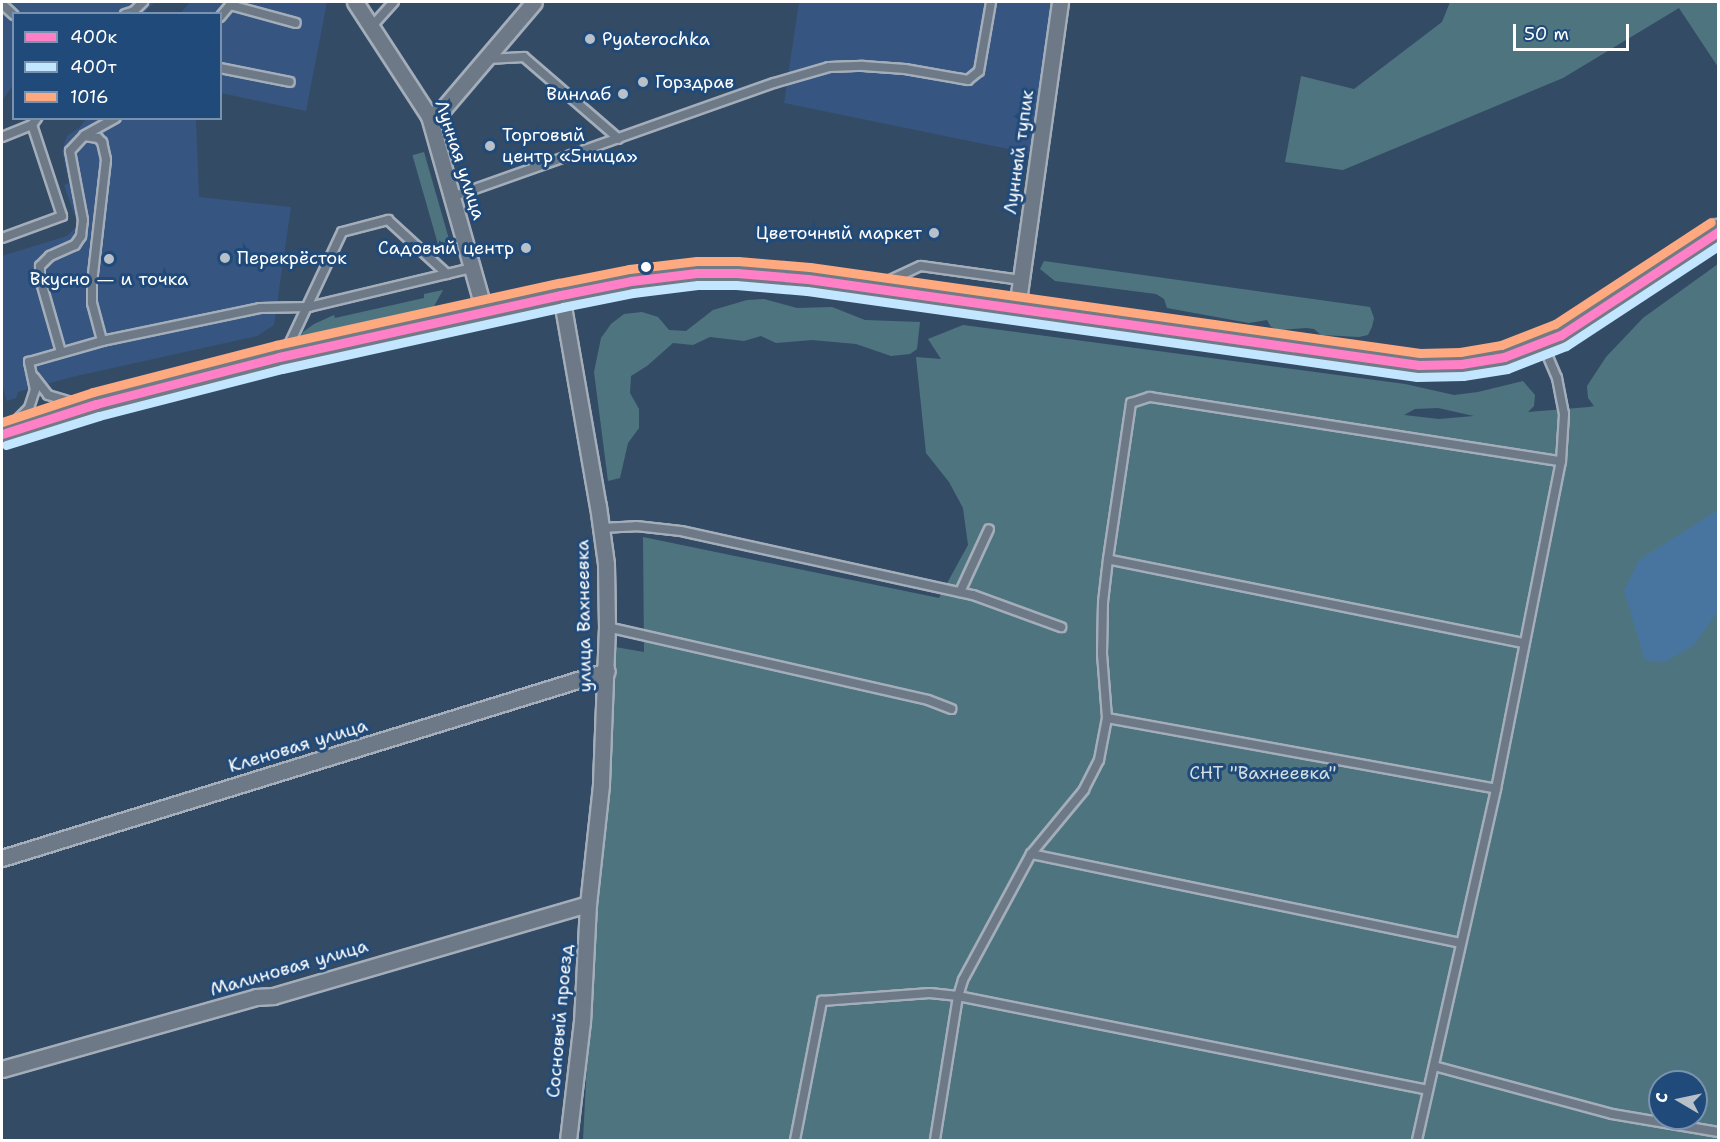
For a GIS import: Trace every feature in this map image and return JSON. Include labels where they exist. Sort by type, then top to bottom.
[{"type":"main road","points":[[2,433],[96,404],[279,357],[561,295],[631,281],[697,273],[737,273],[873,288],[1419,365],[1461,364],[1504,357],[1542,344],[1571,328],[1719,232]]},
{"type":"street","name":"Лунная улица","points":[[355,2],[373,25],[429,116],[484,311]]},
{"type":"street","points":[[429,116],[443,109],[534,2]]},
{"type":"street","name":"Лунный тупик","points":[[1017,308],[1060,2]]},
{"type":"street","name":"улица Вахнеевка","points":[[561,295],[606,564],[607,671],[601,785],[588,904]]},
{"type":"street","name":"Кленовая улица","points":[[2,858],[607,671]]},
{"type":"street","name":"Малиновая улица","points":[[2,1069],[256,997],[285,992],[342,976],[355,970],[588,904]]},
{"type":"street","name":"Сосновый проезд","points":[[568,1140],[582,1021],[588,904]]},
{"type":"lane","points":[[131,12],[142,2]]},
{"type":"lane","points":[[373,25],[393,2]]},
{"type":"lane","points":[[452,197],[774,83],[829,68],[862,66],[904,69],[968,80],[979,72],[991,2]]},
{"type":"lane","points":[[222,15],[230,5],[296,23]]},
{"type":"lane","points":[[486,59],[524,57],[619,139]]},
{"type":"lane","points":[[222,68],[290,82]]},
{"type":"lane","points":[[61,352],[40,279],[40,266],[50,256],[75,244],[81,236],[83,220],[70,151],[84,136],[112,120]]},
{"type":"lane","points":[[2,136],[34,122],[62,216],[2,238]]},
{"type":"lane","points":[[84,136],[98,138],[102,142],[106,160],[92,283],[92,303],[102,341]]},
{"type":"lane","points":[[279,357],[291,345],[342,232],[388,220],[447,274]]},
{"type":"lane","points":[[873,288],[921,266],[1021,280]]},
{"type":"lane","points":[[2,433],[29,408],[34,390],[29,362],[102,341],[260,308],[309,307],[472,268]]},
{"type":"lane","points":[[1417,1140],[1496,789],[1523,643],[1561,461],[1564,414],[1557,378],[1542,344]]},
{"type":"lane","points":[[33,375],[55,398],[96,404]]},
{"type":"lane","points":[[935,1140],[958,996],[963,980],[1031,854],[1084,790],[1099,760],[1107,718],[1102,602],[1131,403],[1150,397],[1561,461]]},
{"type":"lane","points":[[601,528],[636,526],[681,531],[960,592],[1060,627]]},
{"type":"lane","points":[[960,592],[989,529]]},
{"type":"lane","points":[[1108,559],[1523,643]]},
{"type":"lane","points":[[607,627],[928,700],[951,709]]},
{"type":"lane","points":[[1107,718],[1496,789]]},
{"type":"lane","points":[[1031,854],[1460,943]]},
{"type":"lane","points":[[795,1140],[822,1000],[930,993],[958,996],[1428,1090]]},
{"type":"lane","points":[[1434,1066],[1612,1114],[1719,1132]]},
{"type":"shaded area","points":[[2,2],[155,2],[145,12],[12,12],[12,86],[2,101]]},
{"type":"shaded area","points":[[190,2],[327,2],[306,111],[222,93],[222,12],[182,12]]},
{"type":"shaded area","points":[[799,2],[1052,2],[1032,154],[784,103]]},
{"type":"shaded area","points":[[85,120],[196,120],[199,197],[291,207],[274,325],[257,336],[72,377],[18,392],[16,398],[7,401],[2,384],[2,256],[67,236],[78,225],[64,185],[69,183],[62,151],[67,136],[80,127]]},
{"type":"shaded area","points":[[1718,512],[1718,611],[1693,646],[1664,662],[1645,660],[1624,591],[1639,560]]},
{"type":"green space","points":[[1450,2],[1718,2],[1718,67],[1679,8],[1563,78],[1343,170],[1285,162],[1301,76],[1354,89],[1442,22]]},
{"type":"green space","points":[[424,152],[451,245],[439,249],[412,155]]},
{"type":"green space","points":[[1044,261],[1370,307],[1374,318],[1368,335],[1359,337],[1321,335],[1314,329],[1306,328],[1279,330],[1271,327],[1267,320],[1249,323],[1167,308],[1164,299],[1156,294],[1055,281],[1040,269]]},
{"type":"green space","name":"СНТ \"Вахнеевка\"","points":[[1718,264],[1718,1140],[583,1140],[592,964],[610,787],[615,647],[644,652],[643,537],[939,598],[968,545],[963,508],[949,482],[926,453],[916,357],[941,359],[928,339],[963,325],[1405,384],[1454,395],[1478,392],[1523,381],[1535,395],[1534,406],[1528,412],[1594,406],[1588,398],[1587,386],[1606,357],[1643,318]],"holes":[[[1438,408],[1474,416],[1439,419],[1404,415],[1415,409]]]},
{"type":"green space","points":[[443,290],[433,308],[299,341],[303,332],[334,315],[335,318],[424,298],[424,294]]},
{"type":"green space","points":[[764,299],[797,308],[832,307],[865,320],[920,322],[917,349],[910,354],[891,356],[856,344],[812,340],[776,343],[761,336],[744,341],[710,337],[693,345],[673,343],[647,366],[631,376],[630,393],[639,409],[639,428],[628,443],[620,478],[608,481],[594,372],[601,338],[611,324],[624,314],[642,312],[658,317],[669,330],[686,331],[713,310],[747,300]]},
{"type":"transit line","name":"1016","points":[[2,422],[93,392],[276,345],[629,269],[697,261],[738,261],[810,267],[1420,353],[1460,352],[1501,345],[1555,324],[1711,222]]},
{"type":"transit line","name":"400к","points":[[2,434],[96,404],[279,357],[561,295],[631,281],[697,273],[737,273],[808,279],[1419,365],[1461,364],[1504,357],[1561,335],[1718,232]]},
{"type":"transit line","name":"400т","points":[[6,445],[99,416],[282,369],[563,307],[633,293],[698,285],[736,285],[807,291],[1417,377],[1463,376],[1507,369],[1566,346],[1718,246]]},
{"type":"place","name":"Pyaterochka","points":[[590,39]]},
{"type":"place","name":"Горздрав","points":[[643,82]]},
{"type":"place","name":"Винлаб","points":[[623,94]]},
{"type":"place","name":"Торговый центр «5ница»","points":[[490,146]]},
{"type":"place","name":"Цветочный маркет","points":[[934,233]]},
{"type":"place","name":"Садовый центр","points":[[526,248]]},
{"type":"place","name":"Перекрёсток","points":[[225,258]]},
{"type":"place","name":"Вкусно — и точка","points":[[109,259]]}]
